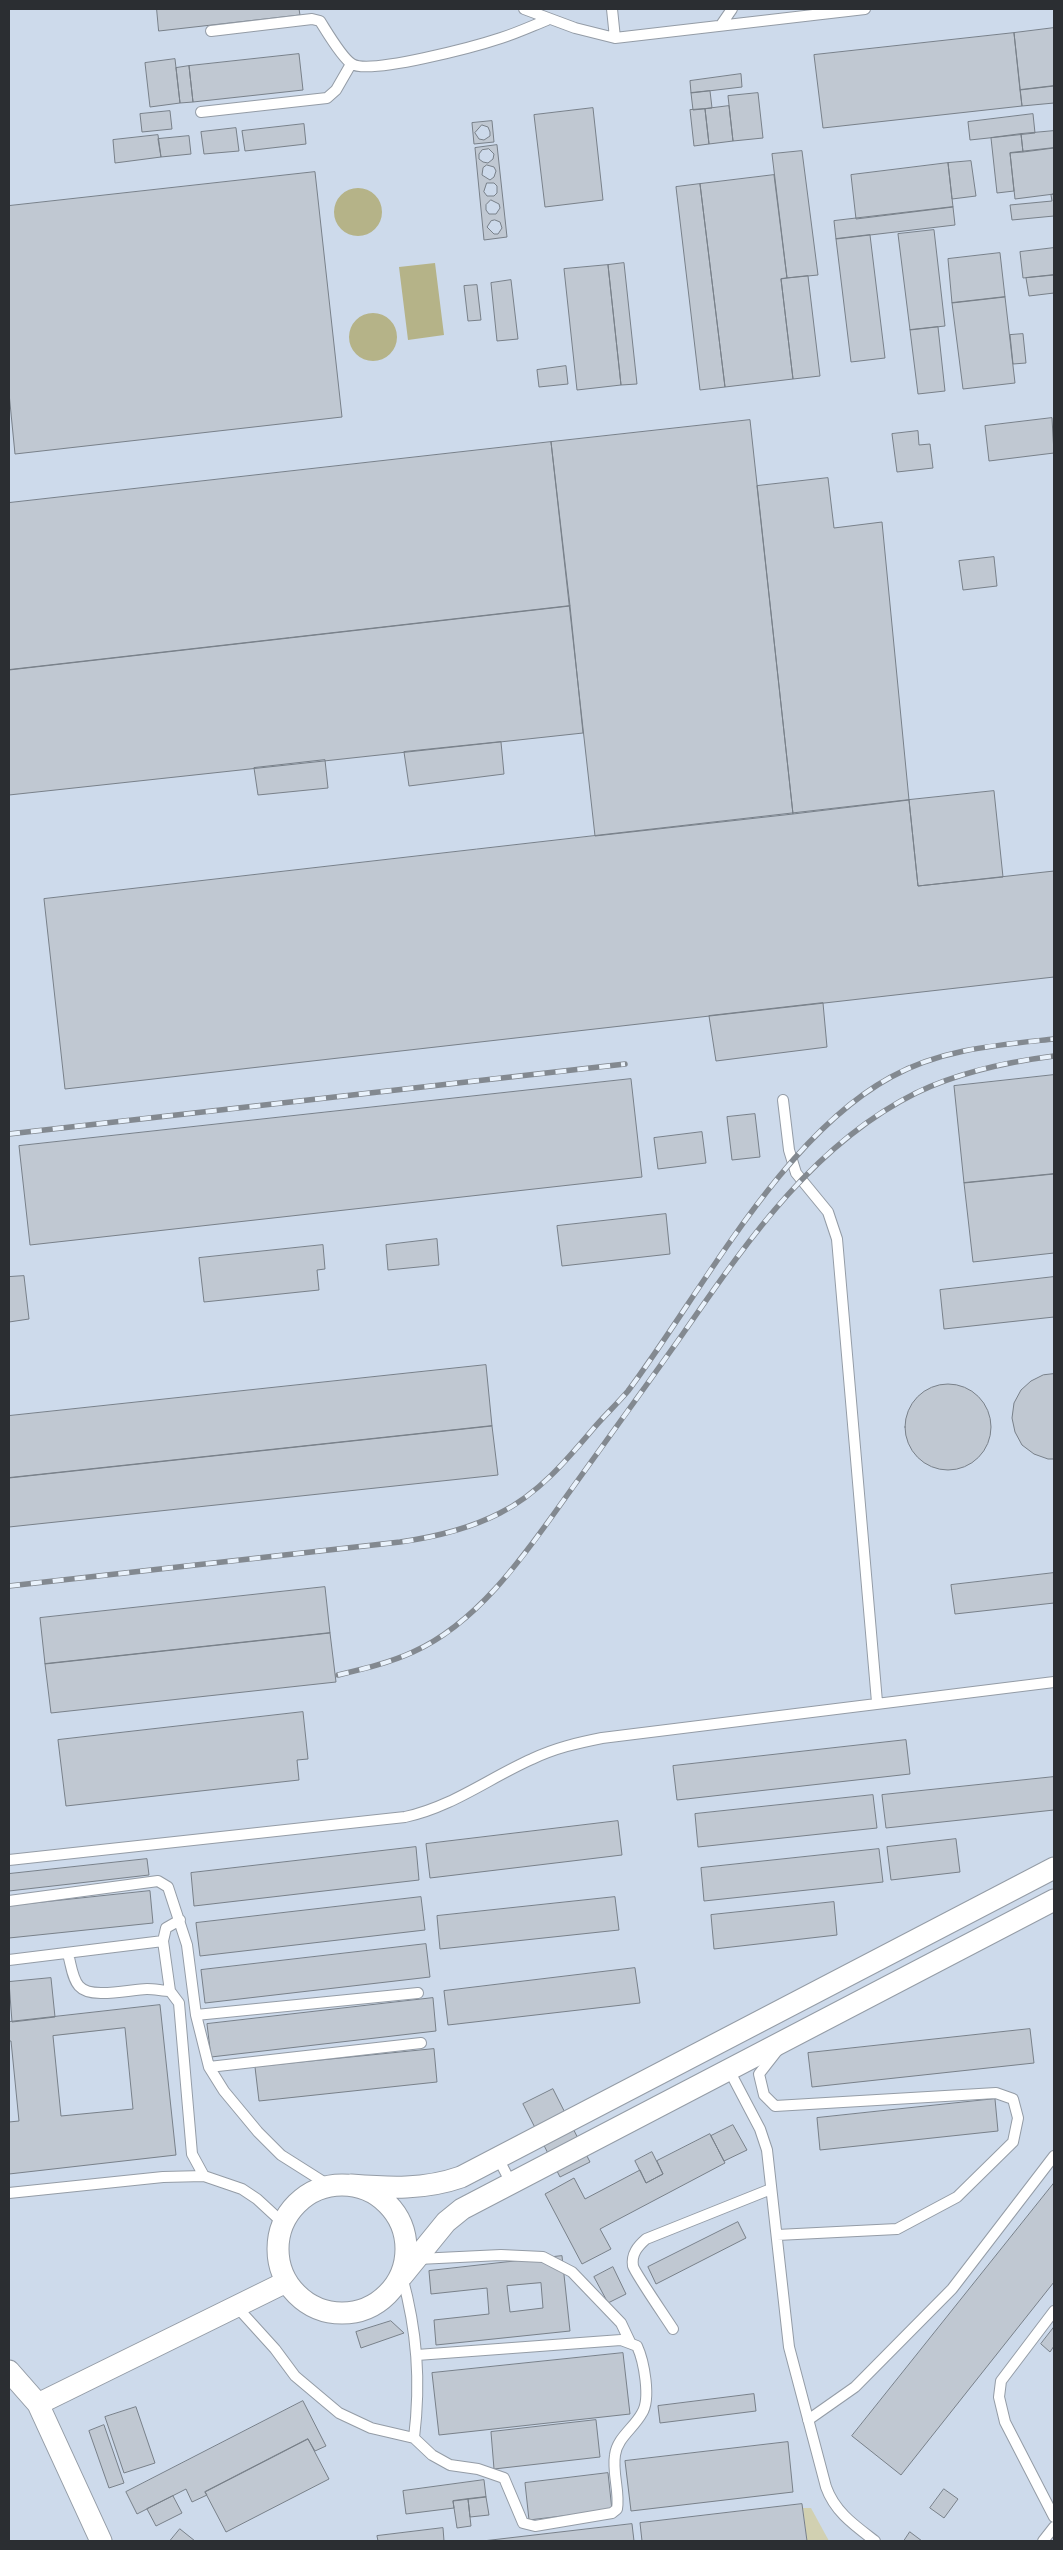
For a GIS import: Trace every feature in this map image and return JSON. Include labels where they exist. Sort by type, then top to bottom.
[{"type":"street","points":[[1054,1868],[461,2177],[424,2188],[400,2189],[340,2186],[310,2193],[294,2206],[283,2223],[278,2243],[279,2263],[286,2282],[299,2298],[316,2309],[336,2314],[356,2313],[375,2305],[390,2293],[446,2222],[462,2209],[1054,1900]]},
{"type":"street","points":[[716,2045],[729,2070]]},
{"type":"street","points":[[340,2186],[370,2191],[386,2202],[399,2218],[406,2236],[407,2256],[402,2276]]},
{"type":"street","points":[[38,2404],[286,2282]]},
{"type":"street","points":[[9,2371],[38,2404],[101,2541]]},
{"type":"lane","points":[[524,9],[547,20],[615,38],[865,9]]},
{"type":"lane","points":[[612,9],[615,38]]},
{"type":"lane","points":[[721,25],[732,9]]},
{"type":"lane","points":[[211,31],[312,19],[320,21],[351,64],[361,67],[375,67],[436,56],[501,38],[547,20]]},
{"type":"lane","points":[[201,112],[327,98],[336,90],[351,64]]},
{"type":"lane","points":[[783,1100],[789,1150],[796,1173],[828,1212],[837,1239],[877,1702]]},
{"type":"lane","points":[[9,1860],[405,1817],[428,1812],[448,1803],[531,1759],[565,1745],[602,1738],[877,1702],[1054,1682]]},
{"type":"lane","points":[[9,1902],[158,1881],[168,1887],[188,1945],[196,2015],[209,2067],[252,2125],[281,2155],[340,2186]]},
{"type":"lane","points":[[180,1920],[166,1928],[163,1941],[170,1991],[179,2003],[192,2154],[204,2176]]},
{"type":"lane","points":[[9,1960],[163,1941]]},
{"type":"lane","points":[[68,1954],[76,1980],[80,1987],[87,1992],[147,1989],[170,1991]]},
{"type":"lane","points":[[196,2015],[418,1993]]},
{"type":"lane","points":[[777,2236],[897,2229],[957,2197],[1014,2142],[1018,2118],[1013,2098],[996,2093],[775,2106],[764,2095],[759,2074],[785,2040]]},
{"type":"lane","points":[[209,2067],[421,2043]]},
{"type":"lane","points":[[729,2070],[764,2140],[789,2347],[830,2500],[847,2520],[875,2541]]},
{"type":"lane","points":[[808,2420],[855,2387],[952,2289],[1054,2156]]},
{"type":"lane","points":[[498,2158],[511,2183]]},
{"type":"lane","points":[[9,2193],[163,2177],[204,2176],[242,2189],[257,2199],[283,2223]]},
{"type":"lane","points":[[672,2329],[633,2268],[635,2252],[639,2245],[646,2239],[771,2189]]},
{"type":"lane","points":[[418,2259],[501,2255],[543,2257],[572,2272],[621,2324],[630,2342]]},
{"type":"lane","points":[[402,2276],[413,2317],[417,2355],[417,2412],[414,2438]]},
{"type":"lane","points":[[236,2306],[275,2349],[295,2376],[339,2413],[371,2428],[414,2438],[427,2452],[450,2465],[478,2469],[504,2478],[523,2523],[535,2526],[612,2514],[617,2510],[616,2450],[621,2439],[634,2425],[646,2405],[641,2355],[637,2346],[621,2340],[417,2355]]},
{"type":"lane","points":[[1054,2311],[1001,2380],[999,2397],[1005,2422],[1054,2517]]},
{"type":"lane","points":[[1043,2541],[1054,2527]]},
{"type":"shaded area","points":[[9,9],[1054,9],[1054,2541],[9,2541]]},
{"type":"shaded area","points":[[353,188],[363,188],[375,195],[382,207],[382,217],[375,229],[363,236],[353,236],[345,232],[338,225],[334,217],[334,207],[338,199],[345,192]]},
{"type":"shaded area","points":[[435,263],[444,335],[408,340],[399,267]]},
{"type":"shaded area","points":[[368,313],[378,313],[387,317],[393,323],[397,337],[393,351],[387,357],[378,361],[368,361],[359,357],[353,351],[349,342],[349,332],[353,323],[359,317]]},
{"type":"green space","points":[[803,2508],[811,2508],[829,2541],[807,2541]]},
{"type":"building","points":[[157,9],[299,9],[300,15],[159,31]]},
{"type":"building","points":[[1054,28],[1054,86],[1020,90],[1014,33]]},
{"type":"building","points":[[1014,33],[1022,106],[823,128],[814,55]]},
{"type":"building","points":[[299,54],[303,90],[193,102],[189,66]]},
{"type":"building","points":[[175,59],[180,103],[150,107],[145,63]]},
{"type":"building","points":[[189,66],[193,102],[180,103],[176,68]]},
{"type":"building","points":[[741,74],[742,87],[691,93],[690,81]]},
{"type":"building","points":[[1054,86],[1054,103],[1022,106],[1020,90]]},
{"type":"building","points":[[710,91],[712,108],[693,110],[691,93]]},
{"type":"building","points":[[758,93],[763,138],[733,141],[728,96]]},
{"type":"building","points":[[729,106],[733,141],[709,144],[705,109]]},
{"type":"building","points":[[593,108],[603,200],[545,207],[534,115]]},
{"type":"building","points":[[705,109],[709,144],[694,146],[690,110]]},
{"type":"building","points":[[170,111],[172,129],[142,132],[140,114]]},
{"type":"building","points":[[1033,114],[1035,133],[970,140],[968,122]]},
{"type":"building","points":[[492,121],[494,142],[474,144],[472,123]],"holes":[[[482,125],[488,127],[490,136],[484,140],[479,139],[475,133]]]},
{"type":"building","points":[[304,124],[306,144],[245,151],[242,131]]},
{"type":"building","points":[[236,128],[239,151],[204,154],[201,132]]},
{"type":"building","points":[[1054,131],[1054,148],[1023,152],[1021,134]]},
{"type":"building","points":[[1021,134],[1023,152],[1010,153],[1014,191],[997,193],[991,138]]},
{"type":"building","points":[[158,135],[161,157],[115,163],[113,140]]},
{"type":"building","points":[[189,136],[191,154],[161,157],[158,139]]},
{"type":"building","points":[[497,145],[507,237],[484,240],[475,148]],"holes":[[[489,149],[494,154],[493,159],[488,163],[479,159],[479,154],[482,150]],[[487,165],[494,167],[496,171],[494,177],[490,180],[482,175],[483,168]],[[487,183],[494,183],[497,186],[497,193],[494,196],[487,196],[484,192]],[[491,200],[499,204],[500,208],[496,214],[489,214],[486,210],[486,205]],[[495,220],[500,222],[502,228],[498,234],[494,234],[487,227],[491,221]]]},
{"type":"building","points":[[1054,148],[1054,194],[1015,199],[1010,153]]},
{"type":"building","points":[[802,151],[818,275],[787,278],[772,154]]},
{"type":"building","points":[[971,161],[976,196],[952,199],[948,163]]},
{"type":"building","points":[[948,163],[953,207],[856,219],[851,175]]},
{"type":"building","points":[[315,172],[342,417],[15,454],[9,393],[9,206]]},
{"type":"building","points":[[774,175],[787,278],[781,279],[793,379],[725,387],[700,184]]},
{"type":"building","points":[[700,184],[725,387],[700,390],[676,187]]},
{"type":"building","points":[[1054,194],[1054,216],[1012,220],[1010,205],[1052,201],[1051,195]]},
{"type":"building","points":[[953,207],[955,225],[836,239],[834,221]]},
{"type":"building","points":[[934,230],[945,326],[910,330],[898,234]]},
{"type":"building","points":[[870,235],[885,358],[851,362],[836,239]]},
{"type":"building","points":[[1054,248],[1054,275],[1023,278],[1020,252]]},
{"type":"building","points":[[1000,253],[1005,297],[952,303],[948,259]]},
{"type":"building","points":[[624,263],[637,384],[621,385],[608,265]]},
{"type":"building","points":[[608,265],[621,385],[577,390],[564,269]]},
{"type":"building","points":[[1054,275],[1054,293],[1029,296],[1026,278]]},
{"type":"building","points":[[808,276],[820,376],[793,379],[781,279]]},
{"type":"building","points":[[511,280],[518,339],[497,341],[491,283]]},
{"type":"building","points":[[477,285],[481,320],[468,321],[464,286]]},
{"type":"building","points":[[1005,297],[1015,383],[963,389],[952,303]]},
{"type":"building","points":[[938,327],[945,391],[918,394],[910,330]]},
{"type":"building","points":[[1023,334],[1026,363],[1013,364],[1010,335]]},
{"type":"building","points":[[566,366],[568,384],[539,387],[537,370]]},
{"type":"building","points":[[1052,418],[1054,453],[989,461],[985,426]]},
{"type":"building","points":[[750,420],[793,814],[595,836],[551,442]]},
{"type":"building","points":[[918,431],[919,445],[930,444],[933,468],[897,472],[892,434]]},
{"type":"building","points":[[551,442],[570,606],[9,670],[9,503]]},
{"type":"building","points":[[828,478],[834,528],[882,522],[909,800],[793,814],[757,486]]},
{"type":"building","points":[[994,557],[997,586],[963,590],[959,561]]},
{"type":"building","points":[[570,606],[583,733],[9,795],[9,670]]},
{"type":"building","points":[[501,742],[504,774],[409,786],[404,752]]},
{"type":"building","points":[[325,760],[328,788],[258,795],[254,768]]},
{"type":"building","points":[[994,791],[1003,877],[918,886],[909,800]]},
{"type":"building","points":[[909,800],[918,886],[1054,871],[1054,977],[65,1089],[44,899]]},
{"type":"building","points":[[823,1003],[827,1047],[716,1061],[709,1016]]},
{"type":"building","points":[[1054,1075],[1054,1174],[964,1183],[954,1086]]},
{"type":"building","points":[[631,1079],[642,1177],[30,1245],[19,1146]]},
{"type":"building","points":[[755,1114],[760,1157],[732,1160],[727,1117]]},
{"type":"building","points":[[702,1132],[706,1163],[658,1169],[654,1138]]},
{"type":"building","points":[[1054,1174],[1054,1253],[973,1262],[964,1183]]},
{"type":"building","points":[[666,1214],[670,1254],[562,1266],[557,1226]]},
{"type":"building","points":[[437,1239],[439,1265],[388,1270],[386,1245]]},
{"type":"building","points":[[323,1245],[325,1269],[317,1270],[319,1290],[204,1302],[199,1258]]},
{"type":"building","points":[[24,1276],[29,1319],[9,1322],[9,1277]]},
{"type":"building","points":[[1054,1277],[1054,1317],[944,1329],[940,1290]]},
{"type":"building","points":[[486,1365],[492,1426],[9,1478],[9,1416]]},
{"type":"building","points":[[1054,1374],[1054,1459],[1048,1459],[1034,1454],[1022,1445],[1015,1432],[1012,1418],[1014,1403],[1021,1390],[1031,1381],[1043,1375]]},
{"type":"building","points":[[948,1384],[964,1387],[972,1391],[984,1403],[988,1411],[991,1427],[988,1443],[984,1451],[972,1463],[964,1467],[948,1470],[932,1467],[924,1463],[912,1451],[908,1443],[905,1427],[908,1411],[912,1403],[924,1391],[932,1387]]},
{"type":"building","points":[[492,1426],[498,1475],[9,1527],[9,1478]]},
{"type":"building","points":[[1054,1573],[1054,1603],[955,1614],[951,1585]]},
{"type":"building","points":[[325,1587],[330,1633],[45,1664],[40,1618]]},
{"type":"building","points":[[330,1633],[336,1682],[51,1713],[45,1664]]},
{"type":"building","points":[[303,1712],[308,1759],[297,1760],[299,1780],[66,1806],[58,1740]]},
{"type":"building","points":[[906,1740],[910,1774],[677,1800],[673,1766]]},
{"type":"building","points":[[1054,1777],[1054,1810],[886,1828],[882,1795]]},
{"type":"building","points":[[873,1795],[877,1828],[698,1847],[695,1814]]},
{"type":"building","points":[[618,1821],[622,1855],[430,1878],[426,1844]]},
{"type":"building","points":[[956,1839],[960,1872],[891,1880],[887,1847]]},
{"type":"building","points":[[416,1847],[419,1880],[194,1906],[191,1873]]},
{"type":"building","points":[[879,1849],[883,1882],[704,1901],[701,1868]]},
{"type":"building","points":[[147,1859],[149,1875],[9,1891],[9,1874]]},
{"type":"building","points":[[150,1891],[153,1923],[9,1938],[9,1906]]},
{"type":"building","points":[[421,1897],[425,1930],[200,1956],[196,1923]]},
{"type":"building","points":[[615,1897],[619,1930],[440,1949],[437,1916]]},
{"type":"building","points":[[834,1902],[837,1935],[714,1949],[711,1915]]},
{"type":"building","points":[[426,1944],[430,1977],[205,2003],[201,1970]]},
{"type":"building","points":[[635,1968],[640,2003],[448,2025],[444,1991]]},
{"type":"building","points":[[51,1978],[55,2017],[12,2022],[9,1982]]},
{"type":"building","points":[[433,1998],[436,2031],[211,2057],[207,2024]]},
{"type":"building","points":[[160,2005],[176,2155],[9,2174],[9,2122],[19,2121],[11,2041],[9,2041],[9,2022]],"holes":[[[125,2028],[133,2109],[61,2116],[53,2036]]]},
{"type":"building","points":[[1030,2029],[1034,2063],[812,2087],[808,2053]]},
{"type":"building","points":[[434,2049],[437,2082],[259,2101],[255,2067]]},
{"type":"building","points":[[553,2089],[590,2162],[560,2177],[523,2104]]},
{"type":"building","points":[[995,2099],[998,2131],[820,2150],[817,2118]]},
{"type":"building","points":[[733,2125],[747,2150],[724,2161],[711,2136]]},
{"type":"building","points":[[710,2134],[725,2163],[600,2229],[611,2249],[582,2264],[545,2194],[574,2178],[585,2199],[640,2170],[646,2183],[663,2174],[657,2161]]},
{"type":"building","points":[[652,2152],[663,2174],[646,2183],[635,2161]]},
{"type":"building","points":[[1054,2183],[1054,2282],[901,2475],[852,2436]]},
{"type":"building","points":[[738,2222],[746,2238],[656,2284],[648,2267]]},
{"type":"building","points":[[562,2256],[570,2331],[436,2345],[434,2320],[489,2314],[487,2288],[431,2294],[429,2271]],"holes":[[[541,2283],[543,2308],[510,2312],[507,2286]]]},
{"type":"building","points":[[613,2267],[626,2294],[608,2303],[594,2277]]},
{"type":"building","points":[[391,2321],[404,2333],[361,2348],[356,2332]]},
{"type":"building","points":[[1054,2327],[1054,2346],[1050,2352],[1041,2344]]},
{"type":"building","points":[[623,2353],[630,2414],[439,2435],[432,2373]]},
{"type":"building","points":[[754,2394],[756,2411],[660,2423],[658,2406]]},
{"type":"building","points":[[303,2401],[326,2446],[315,2451],[308,2439],[205,2492],[207,2495],[192,2502],[186,2489],[137,2514],[126,2492]]},
{"type":"building","points":[[136,2407],[155,2463],[124,2473],[105,2417]]},
{"type":"building","points":[[596,2420],[600,2457],[494,2469],[491,2432]]},
{"type":"building","points":[[104,2425],[124,2483],[109,2488],[89,2431]]},
{"type":"building","points":[[308,2439],[329,2479],[226,2532],[205,2492]]},
{"type":"building","points":[[788,2442],[793,2492],[631,2511],[625,2461]]},
{"type":"building","points":[[608,2473],[612,2510],[529,2520],[525,2483]]},
{"type":"building","points":[[484,2480],[486,2497],[453,2501],[454,2508],[406,2514],[403,2491]]},
{"type":"building","points":[[944,2489],[958,2499],[944,2518],[930,2508]]},
{"type":"building","points":[[173,2496],[182,2513],[156,2526],[147,2509]]},
{"type":"building","points":[[486,2497],[489,2515],[470,2517],[468,2499]]},
{"type":"building","points":[[468,2499],[471,2526],[457,2528],[453,2501]]},
{"type":"building","points":[[802,2504],[807,2541],[642,2541],[640,2523]]},
{"type":"building","points":[[632,2524],[634,2541],[483,2541]]},
{"type":"building","points":[[443,2528],[444,2541],[378,2541],[377,2536]]},
{"type":"building","points":[[180,2529],[195,2541],[170,2541]]},
{"type":"building","points":[[910,2532],[922,2541],[904,2541]]},
{"type":"railway","points":[[9,1586],[400,1542],[452,1532],[500,1513],[527,1496],[551,1476],[628,1391],[746,1219],[814,1137],[851,1104],[891,1077],[930,1060],[970,1050],[1054,1039]]},
{"type":"railway","points":[[338,1675],[385,1663],[413,1652],[461,1622],[483,1602],[540,1534],[757,1231],[784,1199],[845,1139],[879,1114],[916,1093],[949,1079],[1019,1061],[1054,1056]]},
{"type":"railway","points":[[9,1134],[625,1064]]}]
